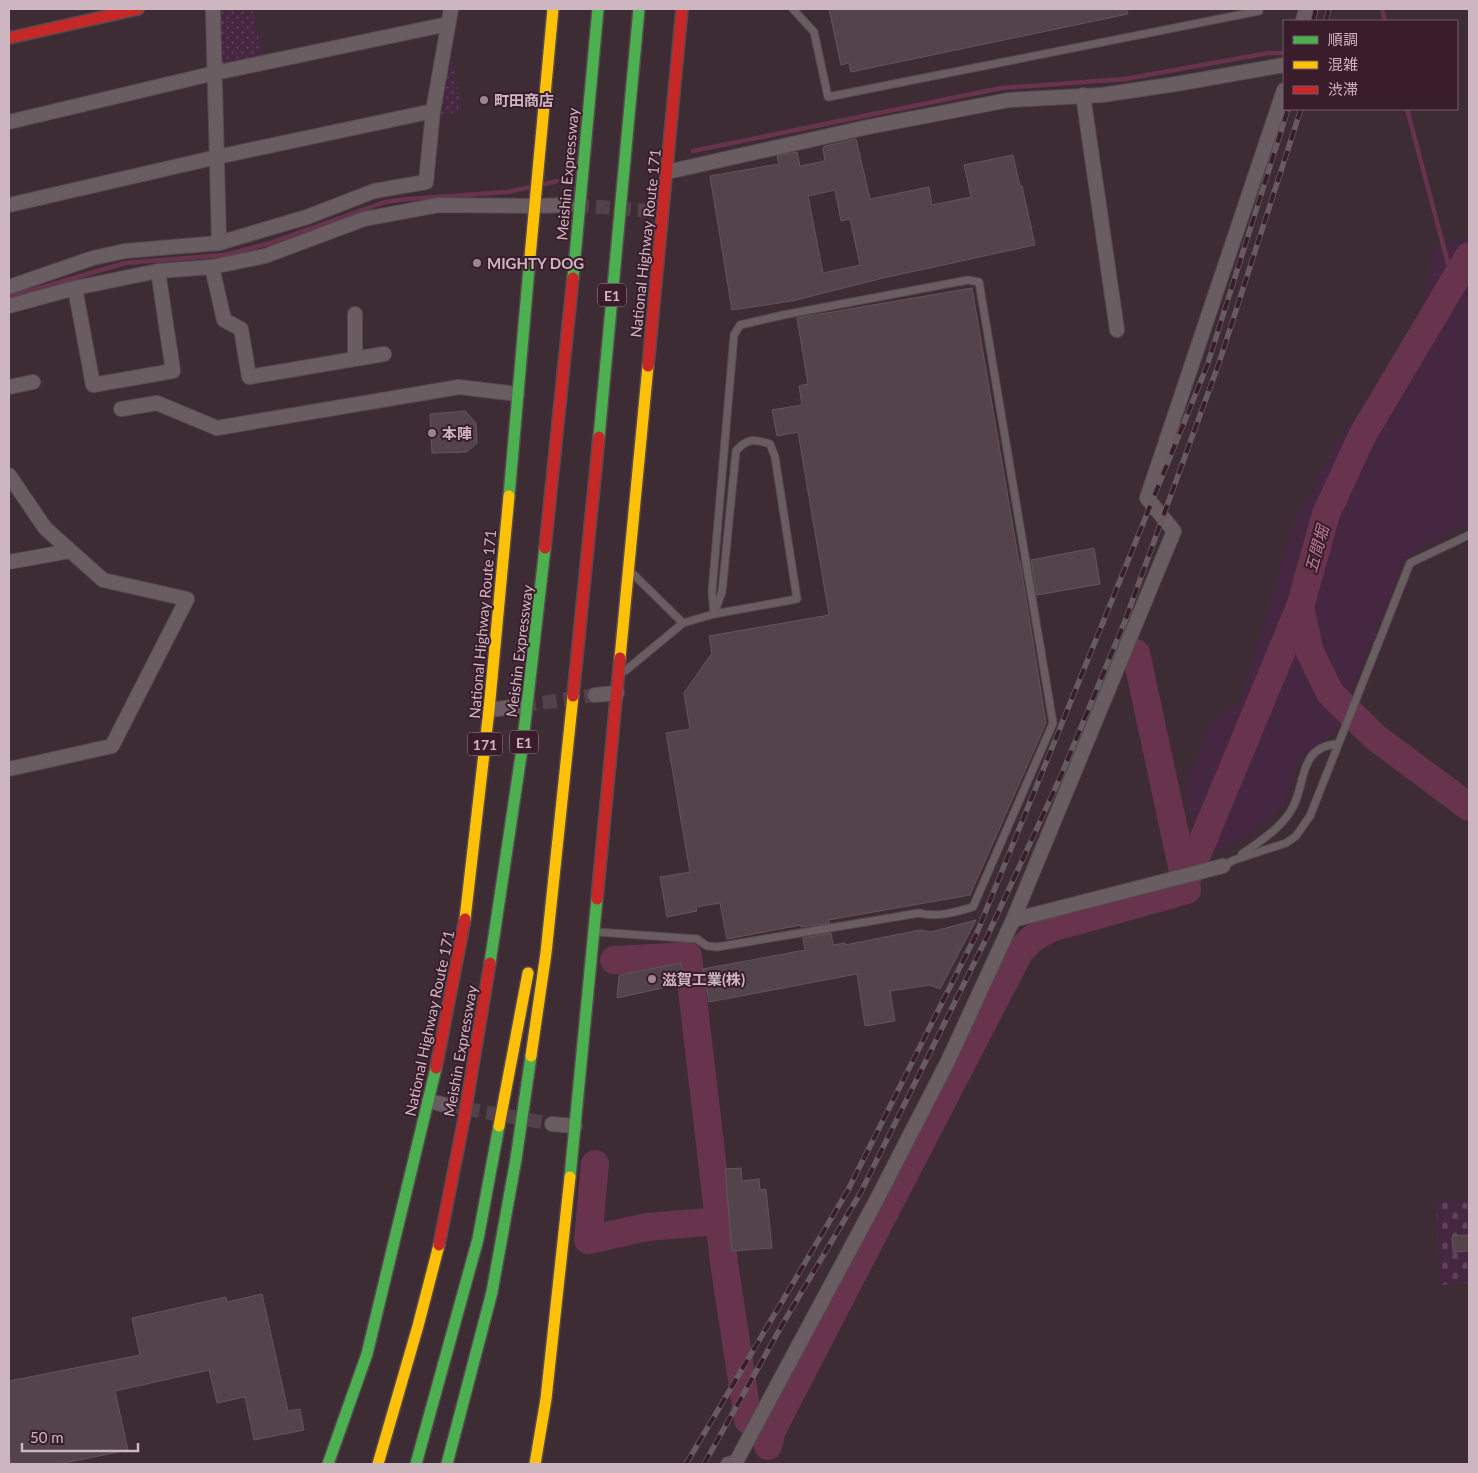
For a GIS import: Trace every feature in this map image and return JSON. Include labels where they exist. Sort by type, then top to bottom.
[{"type":"main road","points":[[9,38],[138,9]]},
{"type":"main road","name":"National Highway Route 171","points":[[328,1464],[367,1354],[419,1137],[430,1101],[464,928],[489,710],[553,9]]},
{"type":"main road","name":"Meishin Expressway","points":[[378,1464],[402,1384],[438,1244],[471,1079],[496,928],[524,740],[550,512],[598,9]]},
{"type":"main road","name":"E1","points":[[447,1464],[492,1292],[531,1066],[546,953],[585,581],[639,9]]},
{"type":"main road","name":"National Highway Route 171","points":[[535,1464],[546,1399],[575,1126],[629,570],[655,212],[667,172],[682,9]]},
{"type":"main road","name":"E1","points":[[538,922],[561,783],[585,581]]},
{"type":"main road","points":[[416,1464],[478,1239],[531,961]]},
{"type":"main road","points":[[556,1297],[562,1337],[557,1404]]},
{"type":"street","points":[[213,9],[219,243]]},
{"type":"street","points":[[9,287],[93,258],[125,251],[219,243],[307,217],[374,191],[426,182],[433,111],[451,9]]},
{"type":"street","points":[[9,122],[215,74],[448,24]]},
{"type":"street","points":[[667,172],[868,127],[1010,100],[1102,95],[1167,86],[1283,65]]},
{"type":"street","points":[[728,1464],[736,1462],[877,1199],[948,1061],[1013,920],[1174,531],[1147,498],[1283,93]]},
{"type":"street","points":[[1083,96],[1117,330]]},
{"type":"street","points":[[9,205],[217,157],[433,111]]},
{"type":"street","points":[[9,306],[75,288],[158,271],[212,267],[265,256],[364,219],[439,205],[568,205]]},
{"type":"street","points":[[212,267],[224,320],[241,329],[249,377],[384,354]]},
{"type":"street","points":[[75,288],[93,385],[173,371],[158,271]]},
{"type":"street","points":[[355,314],[355,359]]},
{"type":"street","points":[[9,387],[33,382]]},
{"type":"street","points":[[121,409],[157,403],[217,428],[459,387],[517,394]]},
{"type":"street","points":[[9,475],[45,528],[104,580],[186,599],[112,746],[9,769]]},
{"type":"street","points":[[9,562],[70,551]]},
{"type":"street","points":[[595,695],[617,693]]},
{"type":"street","points":[[489,710],[521,706]]},
{"type":"street","points":[[1013,920],[1228,863]]},
{"type":"street","points":[[430,1101],[445,1105]]},
{"type":"street","points":[[552,1124],[575,1126]]},
{"type":"lane","points":[[793,9],[814,32],[828,96],[1239,15],[1258,11],[1258,9]]},
{"type":"lane","points":[[594,932],[697,938],[707,946],[717,947],[919,913],[929,916],[973,907],[1053,723],[979,282],[968,280],[740,325],[734,335],[712,592],[714,614]]},
{"type":"lane","points":[[618,676],[683,623],[714,614],[797,599],[775,457],[770,444],[757,440],[744,442],[736,451],[722,592],[714,614]]},
{"type":"lane","points":[[1228,863],[1286,843],[1296,836],[1310,816],[1410,562],[1469,535]]},
{"type":"lane","points":[[629,570],[683,623]]},
{"type":"lane","points":[[1228,863],[1277,827],[1293,807],[1306,767],[1316,750],[1326,745],[1337,744]]},
{"type":"green space","points":[[218,9],[252,9],[263,58],[219,68]]},
{"type":"green space","points":[[446,62],[453,63],[462,111],[438,116]]},
{"type":"green space","points":[[1469,234],[1469,523],[1404,558],[1336,734],[1302,754],[1284,805],[1248,837],[1199,858],[1184,785],[1215,716],[1240,702],[1294,522],[1341,435],[1379,384],[1422,307],[1434,245],[1467,237]]},
{"type":"green space","points":[[1469,1200],[1469,1283],[1440,1285],[1436,1202]]},
{"type":"building","points":[[829,9],[1127,9],[1128,14],[851,72],[849,63],[841,65]]},
{"type":"building","points":[[856,139],[870,199],[929,187],[932,205],[971,197],[964,165],[1013,155],[1035,245],[883,278],[792,301],[732,310],[710,176],[779,164],[777,156],[797,152],[800,166],[825,161],[823,148]],"holes":[[[835,190],[841,221],[850,219],[860,265],[823,273],[808,196]]]},
{"type":"building","points":[[972,288],[1020,561],[1046,723],[970,895],[828,920],[830,923],[801,927],[801,925],[727,939],[720,903],[696,907],[697,911],[667,917],[660,877],[690,872],[666,733],[690,729],[684,693],[712,653],[709,636],[829,615],[798,432],[777,436],[772,410],[802,405],[799,386],[808,384],[797,318]]},
{"type":"building","points":[[465,411],[476,423],[477,443],[467,452],[432,453],[430,414]]},
{"type":"building","points":[[1094,548],[1100,584],[1037,595],[1031,560]]},
{"type":"building","points":[[976,920],[940,989],[930,985],[890,991],[895,1021],[865,1026],[857,974],[709,1002],[703,969],[805,950],[803,938],[831,933],[833,945],[845,943],[845,945],[920,930],[931,932]]},
{"type":"building","name":"滋賀工業(株)","points":[[681,963],[685,983],[617,998],[619,975]]},
{"type":"building","points":[[741,1168],[742,1181],[759,1179],[760,1190],[766,1189],[772,1248],[732,1251],[725,1169]]},
{"type":"building","points":[[1468,1235],[1469,1251],[1453,1252],[1452,1236]]},
{"type":"building","points":[[262,1294],[288,1411],[300,1409],[304,1430],[254,1440],[245,1397],[217,1403],[209,1370],[115,1391],[128,1450],[59,1464],[11,1464],[9,1453],[9,1381],[140,1355],[132,1318],[226,1297],[227,1302]]},
{"type":"waterway","points":[[1382,9],[1385,20]]},
{"type":"waterway","points":[[693,151],[1001,88],[1125,79],[1268,53],[1283,53]]},
{"type":"waterway","points":[[1407,110],[1453,282]]},
{"type":"waterway","points":[[545,184],[557,181]]},
{"type":"waterway","points":[[9,297],[125,263],[224,255],[267,244],[385,202],[508,192],[530,187]]},
{"type":"waterway","name":"五間堀","points":[[1469,256],[1362,436],[1326,514],[1300,607],[1310,652],[1330,693],[1375,737],[1469,807]]},
{"type":"waterway","points":[[1186,881],[1300,607]]},
{"type":"waterway","points":[[768,1446],[772,1430],[1020,951],[1033,938],[1051,928],[1187,890],[1136,653]]},
{"type":"waterway","points":[[614,960],[688,956],[724,1263],[748,1420]]},
{"type":"waterway","points":[[595,1164],[588,1240],[647,1227],[719,1221]]},
{"type":"tunnel","points":[[575,205],[649,211]]},
{"type":"tunnel","points":[[522,706],[595,695]]},
{"type":"tunnel","points":[[445,1105],[552,1124]]},
{"type":"railway","points":[[1313,20],[1316,9]]},
{"type":"railway","points":[[1326,20],[1329,9]]},
{"type":"railway","points":[[686,1464],[848,1190],[976,935],[1207,366],[1288,110]]},
{"type":"railway","points":[[704,1464],[785,1320],[861,1192],[986,939],[1060,778],[1125,621],[1219,363],[1301,110]]},
{"type":"traffic: fast","points":[[573,278],[598,9]]},
{"type":"traffic: fast","points":[[599,437],[639,9]]},
{"type":"traffic: fast","points":[[509,496],[530,257]]},
{"type":"traffic: fast","points":[[490,963],[522,749],[545,548]]},
{"type":"traffic: fast","points":[[570,1177],[597,899]]},
{"type":"traffic: fast","points":[[447,1464],[492,1292],[516,1159],[531,1056]]},
{"type":"traffic: fast","points":[[328,1464],[367,1354],[436,1068]]},
{"type":"traffic: fast","points":[[416,1464],[478,1239],[499,1126]]},
{"type":"traffic: slow","points":[[530,257],[553,9]]},
{"type":"traffic: slow","points":[[620,658],[648,366]]},
{"type":"traffic: slow","points":[[465,919],[489,710],[509,496]]},
{"type":"traffic: slow","points":[[531,1056],[546,953],[573,696]]},
{"type":"traffic: slow","points":[[499,1126],[528,973]]},
{"type":"traffic: slow","points":[[535,1464],[546,1399],[570,1177]]},
{"type":"traffic: slow","points":[[378,1464],[418,1326],[439,1245]]},
{"type":"traffic: jam","points":[[9,38],[138,9]]},
{"type":"traffic: jam","points":[[648,366],[682,9]]},
{"type":"traffic: jam","points":[[545,548],[573,278]]},
{"type":"traffic: jam","points":[[573,696],[599,437]]},
{"type":"traffic: jam","points":[[597,899],[620,658]]},
{"type":"traffic: jam","points":[[436,1068],[465,919]]},
{"type":"traffic: jam","points":[[439,1245],[464,1119],[490,963]]},
{"type":"place","name":"町田商店","points":[[484,100]]},
{"type":"place","name":"MIGHTY DOG","points":[[477,263]]},
{"type":"place","name":"本陣","points":[[432,433]]},
{"type":"place","name":"滋賀工業(株)","points":[[652,979]]}]
